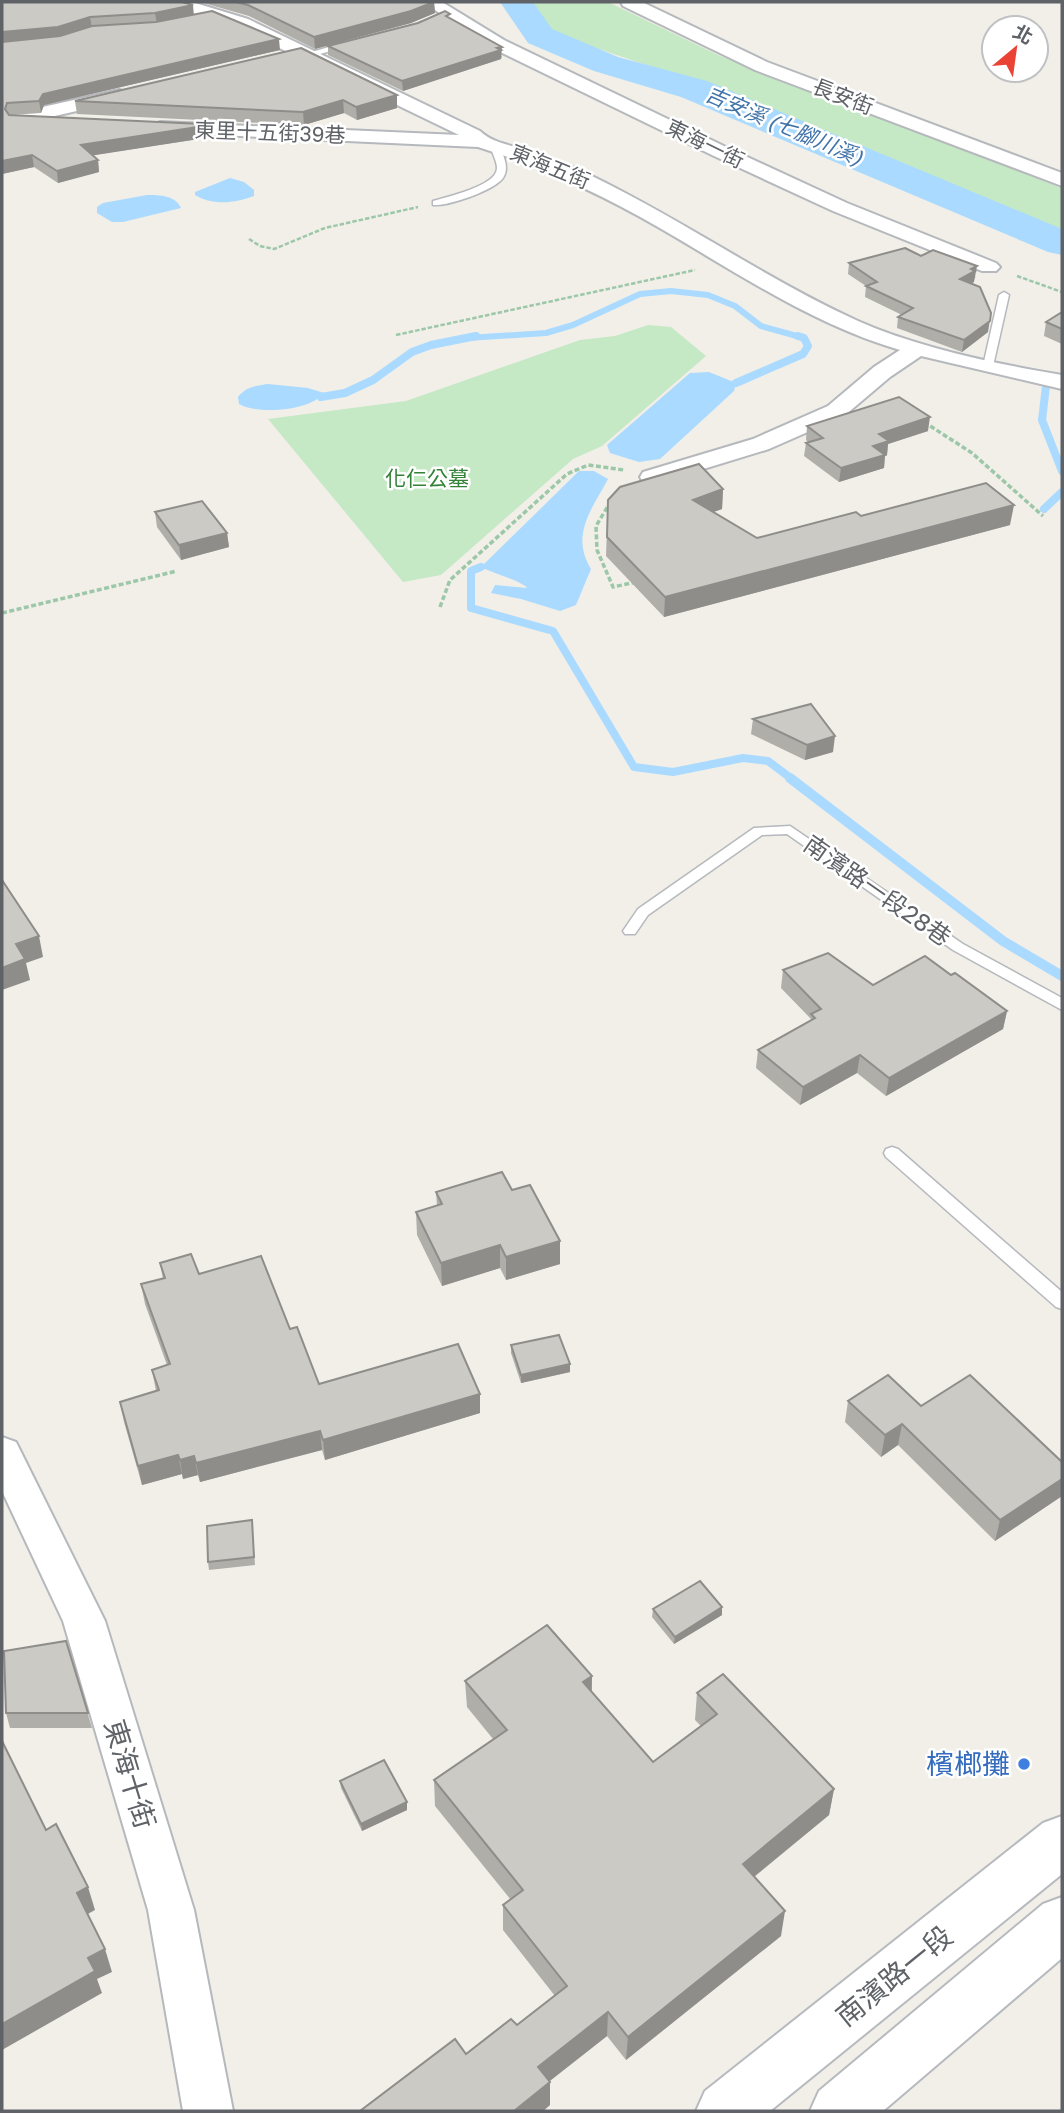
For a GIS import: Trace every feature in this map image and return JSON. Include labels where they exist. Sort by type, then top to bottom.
[{"type":"main road","name":"南濱路一段","points":[[726,2111],[1062,1841]]},
{"type":"main road","points":[[839,2111],[1062,1923]]},
{"type":"street","name":"東海五街","points":[[175,2],[219,16],[307,53],[487,144],[546,163],[636,204],[837,320],[918,348],[1062,382]]},
{"type":"street","name":"長安街","points":[[629,2],[761,66],[1062,180]]},
{"type":"street","name":"東海一街","points":[[439,11],[498,44],[840,207],[989,267]]},
{"type":"street","points":[[279,58],[307,53]]},
{"type":"street","points":[[10,121],[136,92]]},
{"type":"street","points":[[10,121],[84,124]]},
{"type":"street","name":"東里十五街39巷","points":[[137,127],[487,144]]},
{"type":"street","points":[[652,477],[761,443],[836,411],[882,372],[918,348]]},
{"type":"street","name":"東海十街","points":[[2,1453],[85,1621],[171,1910],[208,2111]]},
{"type":"lane","points":[[194,21],[219,16]]},
{"type":"lane","points":[[307,53],[362,40]]},
{"type":"lane","points":[[436,203],[473,193],[499,177],[502,168],[487,144]]},
{"type":"lane","points":[[988,366],[1004,295]]},
{"type":"lane","name":"南濱路一段28巷","points":[[630,931],[643,912],[759,831],[790,830],[958,947],[1062,1005]]},
{"type":"lane","points":[[892,1153],[1062,1302]]},
{"type":"path","points":[[249,239],[260,246],[274,249],[326,228],[436,203]]},
{"type":"path","points":[[396,335],[733,261]]},
{"type":"path","points":[[989,267],[1062,292]]},
{"type":"path","points":[[919,419],[972,453],[1043,516]]},
{"type":"path","points":[[440,607],[450,580],[566,474],[581,465],[598,464],[652,477]]},
{"type":"path","points":[[640,580],[613,587],[597,550],[596,526],[612,498],[627,484],[652,477]]},
{"type":"path","points":[[2,613],[177,571]]},
{"type":"green space","points":[[532,2],[608,2],[718,55],[1062,188],[1062,231],[703,84],[572,40],[551,29]]},
{"type":"green space","name":"化仁公墓","points":[[648,325],[671,327],[706,356],[602,446],[573,459],[441,575],[403,582],[268,419],[406,401],[580,340],[615,336]]},
{"type":"water","points":[[230,178],[244,182],[254,190],[254,196],[224,202],[209,201],[195,195],[195,192]]},
{"type":"water","points":[[147,195],[171,198],[181,208],[123,222],[112,222],[97,213],[97,207],[103,203]]},
{"type":"water","points":[[709,372],[736,383],[734,391],[660,459],[639,462],[610,453],[607,445],[690,373]]},
{"type":"water","points":[[268,384],[308,388],[324,393],[307,404],[283,409],[258,409],[239,404],[238,397],[244,391]]},
{"type":"water","points":[[579,471],[594,471],[608,479],[590,512],[583,533],[585,557],[591,569],[576,605],[560,611],[491,593],[495,585],[527,588],[481,567]]},
{"type":"building","points":[[2,2],[182,2],[193,5],[155,13],[90,17],[58,27],[2,32]]},
{"type":"building","points":[[236,2],[434,2],[411,11],[314,37],[248,5]]},
{"type":"building","points":[[212,11],[279,39],[43,94],[39,101],[7,103],[5,109],[9,115],[204,126],[81,145],[98,160],[57,171],[32,155],[2,161],[2,42],[60,36],[92,26],[156,22]]},
{"type":"building","points":[[445,11],[450,14],[446,16],[502,47],[497,48],[501,50],[402,81],[328,46],[418,23]]},
{"type":"building","points":[[301,48],[397,95],[356,107],[343,100],[303,112],[75,101]]},
{"type":"building","points":[[905,248],[921,256],[933,250],[977,266],[971,269],[975,271],[960,279],[980,287],[991,313],[990,321],[964,340],[898,317],[913,308],[866,286],[877,282],[849,263]]},
{"type":"building","points":[[1062,312],[1062,329],[1046,322]]},
{"type":"building","points":[[899,397],[930,417],[879,434],[889,441],[873,446],[885,455],[841,468],[806,443],[823,438],[807,426]]},
{"type":"building","points":[[699,464],[723,489],[693,500],[757,538],[856,512],[861,516],[986,483],[1014,505],[665,597],[607,537],[608,500],[620,487]]},
{"type":"building","points":[[202,501],[227,533],[179,545],[155,512]]},
{"type":"building","points":[[811,704],[835,736],[807,745],[753,719]]},
{"type":"building","points":[[2,880],[39,936],[16,944],[25,959],[2,968]]},
{"type":"building","points":[[828,953],[873,985],[925,956],[951,975],[955,973],[1007,1011],[889,1078],[860,1055],[803,1087],[758,1050],[815,1018],[811,1014],[821,1009],[783,970]]},
{"type":"building","points":[[502,1172],[512,1190],[530,1185],[560,1241],[506,1257],[500,1245],[441,1263],[416,1212],[442,1204],[436,1192]]},
{"type":"building","points":[[191,1254],[199,1274],[261,1256],[290,1329],[297,1327],[319,1384],[458,1344],[480,1394],[323,1440],[320,1431],[196,1463],[194,1456],[180,1460],[178,1455],[138,1466],[120,1402],[159,1390],[152,1370],[170,1364],[141,1284],[165,1278],[160,1263]]},
{"type":"building","points":[[559,1335],[570,1364],[521,1375],[511,1345]]},
{"type":"building","points":[[888,1375],[921,1406],[970,1375],[1062,1462],[1062,1479],[1000,1520],[902,1424],[885,1435],[848,1401]]},
{"type":"building","points":[[252,1520],[254,1557],[208,1562],[207,1526]]},
{"type":"building","points":[[700,1581],[722,1607],[675,1637],[653,1609]]},
{"type":"building","points":[[547,1625],[592,1676],[583,1682],[653,1762],[717,1714],[697,1693],[723,1674],[834,1789],[743,1864],[785,1911],[628,2037],[608,2012],[538,2067],[550,2082],[514,2111],[360,2111],[455,2039],[466,2054],[511,2019],[517,2025],[567,1986],[503,1905],[523,1890],[434,1780],[507,1730],[465,1681]]},
{"type":"building","points":[[66,1641],[88,1713],[6,1713],[4,1651]]},
{"type":"building","points":[[2,1741],[46,1830],[56,1824],[88,1887],[77,1893],[105,1949],[88,1958],[95,1971],[2,2024]]},
{"type":"building","points":[[384,1760],[407,1802],[361,1824],[340,1781]]},
{"type":"waterway","name":"吉安溪 (七腳川溪)","points":[[516,2],[540,36],[606,64],[694,89],[1062,243]]},
{"type":"waterway","points":[[467,338],[546,333],[573,325],[640,294],[671,291],[708,295],[735,306],[761,326],[804,338]]},
{"type":"waterway","points":[[321,397],[345,393],[373,380],[412,352],[431,345],[476,336]]},
{"type":"waterway","points":[[798,336],[804,338]]},
{"type":"waterway","points":[[736,383],[803,354],[808,346],[804,338]]},
{"type":"waterway","points":[[1046,386],[1042,420],[1062,471]]},
{"type":"waterway","points":[[1044,509],[1062,492]]},
{"type":"waterway","points":[[481,567],[471,571],[471,608],[553,631],[634,767],[673,772],[743,758],[768,761],[792,779]]},
{"type":"waterway","points":[[790,778],[1003,941],[1062,976]]},
{"type":"place","name":"檳榔攤","points":[[1024,1764]]}]
